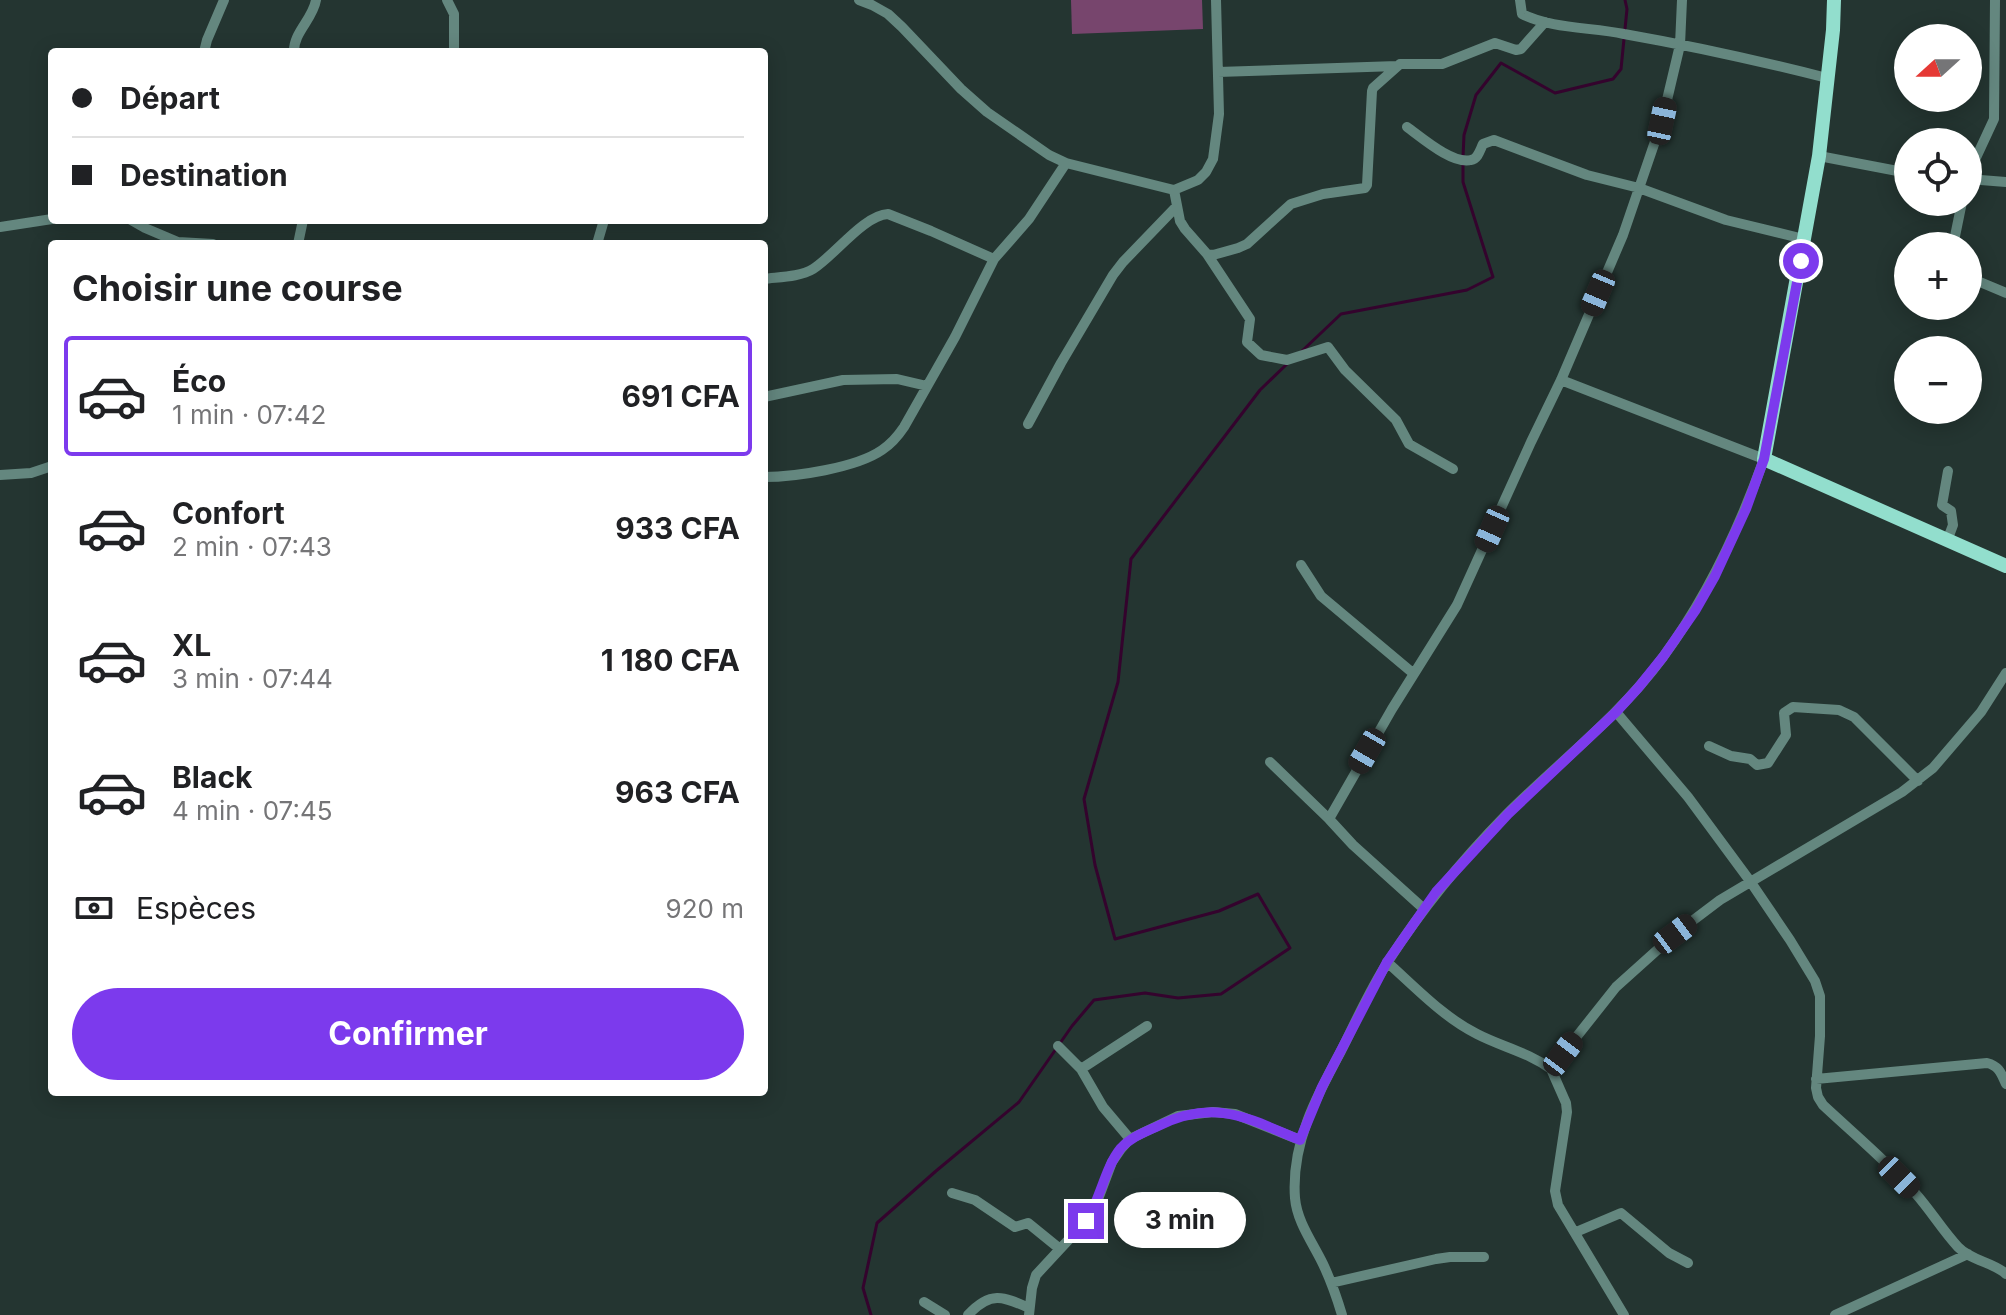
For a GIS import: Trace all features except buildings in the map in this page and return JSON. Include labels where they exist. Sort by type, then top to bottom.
[{"type":"main road","points":[[1834,0],[1819,156],[1764,459],[2006,566]]},
{"type":"street","points":[[205,48],[224,0]]},
{"type":"street","points":[[294,48],[294,41],[312,16],[316,0]]},
{"type":"street","points":[[447,0],[454,14],[454,48]]},
{"type":"street","points":[[859,0],[895,20],[987,112],[1049,155],[1066,163],[1174,190],[1198,180],[1213,159],[1219,114],[1216,0]]},
{"type":"street","points":[[1520,0],[1522,14],[1545,22],[1612,31],[1745,57],[1827,78]]},
{"type":"street","points":[[1329,819],[1457,605],[1561,380],[1623,235],[1662,121],[1680,45],[1682,0]]},
{"type":"street","points":[[1982,146],[1994,119],[1995,0]]},
{"type":"street","points":[[1207,254],[1217,255],[1247,244],[1291,204],[1323,194],[1365,188],[1372,91],[1397,66],[1403,63],[1442,64],[1495,43],[1521,49],[1545,22]]},
{"type":"street","points":[[1218,72],[1397,66]]},
{"type":"street","points":[[1407,127],[1455,158],[1471,161],[1483,144],[1494,140],[1587,175],[1639,188],[1726,220],[1804,239]]},
{"type":"street","points":[[1819,156],[1894,170]]},
{"type":"street","points":[[768,477],[831,468],[875,455],[896,438],[955,337],[994,259],[1029,219],[1066,163]]},
{"type":"street","points":[[1982,179],[2006,182]]},
{"type":"street","points":[[1174,190],[1180,221],[1207,254],[1250,319],[1247,342],[1261,355],[1287,360],[1328,347],[1345,370],[1396,420],[1409,444],[1453,469]]},
{"type":"street","points":[[1028,424],[1113,275],[1176,207]]},
{"type":"street","points":[[768,278],[811,270],[859,229],[883,214],[994,259]]},
{"type":"street","points":[[0,228],[48,220]]},
{"type":"street","points":[[138,224],[173,240]]},
{"type":"street","points":[[1982,283],[2006,293]]},
{"type":"street","points":[[768,396],[843,380],[897,379],[927,386]]},
{"type":"street","points":[[1342,1315],[1295,1202],[1294,1179],[1300,1140],[1322,1087],[1387,962],[1436,892],[1508,814],[1616,712],[1663,657],[1715,576],[1746,509],[1764,459],[1561,380]]},
{"type":"street","points":[[0,475],[31,473],[48,467]]},
{"type":"street","points":[[1947,541],[1953,525],[1951,511],[1942,505],[1948,471]]},
{"type":"street","points":[[1301,565],[1321,596],[1414,674]]},
{"type":"street","points":[[1551,1069],[1616,987],[1675,934],[1720,900],[1918,781],[1933,768],[1981,712],[2006,673]]},
{"type":"street","points":[[1709,746],[1731,756],[1750,759],[1757,765],[1768,763],[1786,735],[1784,713],[1793,707],[1839,710],[1854,717],[1918,781]]},
{"type":"street","points":[[1616,712],[1688,797],[1750,881],[1819,989],[1820,1036],[1816,1079],[1818,1097],[1823,1105],[1915,1193],[1958,1247],[2006,1274]]},
{"type":"street","points":[[1270,762],[1353,845],[1424,909]]},
{"type":"street","points":[[1387,962],[1463,1026],[1526,1054],[1551,1069],[1567,1112],[1555,1191],[1558,1205],[1624,1315]]},
{"type":"street","points":[[1081,1069],[1147,1026]]},
{"type":"street","points":[[1058,1046],[1081,1069],[1103,1107],[1130,1139]]},
{"type":"street","points":[[1816,1079],[1987,1063],[2000,1070],[2006,1084]]},
{"type":"street","points":[[968,1315],[990,1298],[1007,1298],[1029,1312],[1036,1275],[1094,1210],[1112,1162],[1130,1139],[1178,1116],[1213,1112],[1235,1114],[1300,1140]]},
{"type":"street","points":[[952,1193],[975,1200],[1015,1227],[1028,1223],[1060,1249]]},
{"type":"street","points":[[1576,1232],[1621,1213],[1669,1253],[1688,1263]]},
{"type":"street","points":[[1835,1315],[1968,1254]]},
{"type":"street","points":[[1331,1283],[1436,1259],[1484,1257]]},
{"type":"street","points":[[924,1302],[945,1315]]},
{"type":"shaded area","points":[[1071,0],[1202,0],[1203,29],[1072,34]]},
{"type":"waterway","points":[[1463,157],[1464,135],[1476,95],[1501,63],[1555,93],[1613,79],[1621,69],[1627,9],[1625,0]]},
{"type":"waterway","points":[[1302,351],[1341,314],[1467,290],[1493,277],[1463,182],[1463,165]]},
{"type":"waterway","points":[[871,1315],[863,1288],[877,1223],[1019,1102],[1094,1000],[1145,993],[1178,998],[1221,994],[1290,948],[1258,894],[1219,911],[1115,939],[1095,865],[1084,799],[1118,682],[1131,559],[1260,390],[1287,364]]},
{"type":"route","points":[[1086,1221],[1094,1210],[1112,1162],[1121,1149],[1130,1139],[1178,1116],[1213,1112],[1235,1114],[1300,1140],[1322,1087],[1387,962],[1436,892],[1508,814],[1616,712],[1663,657],[1715,576],[1746,509],[1764,459],[1801,261]]}]
